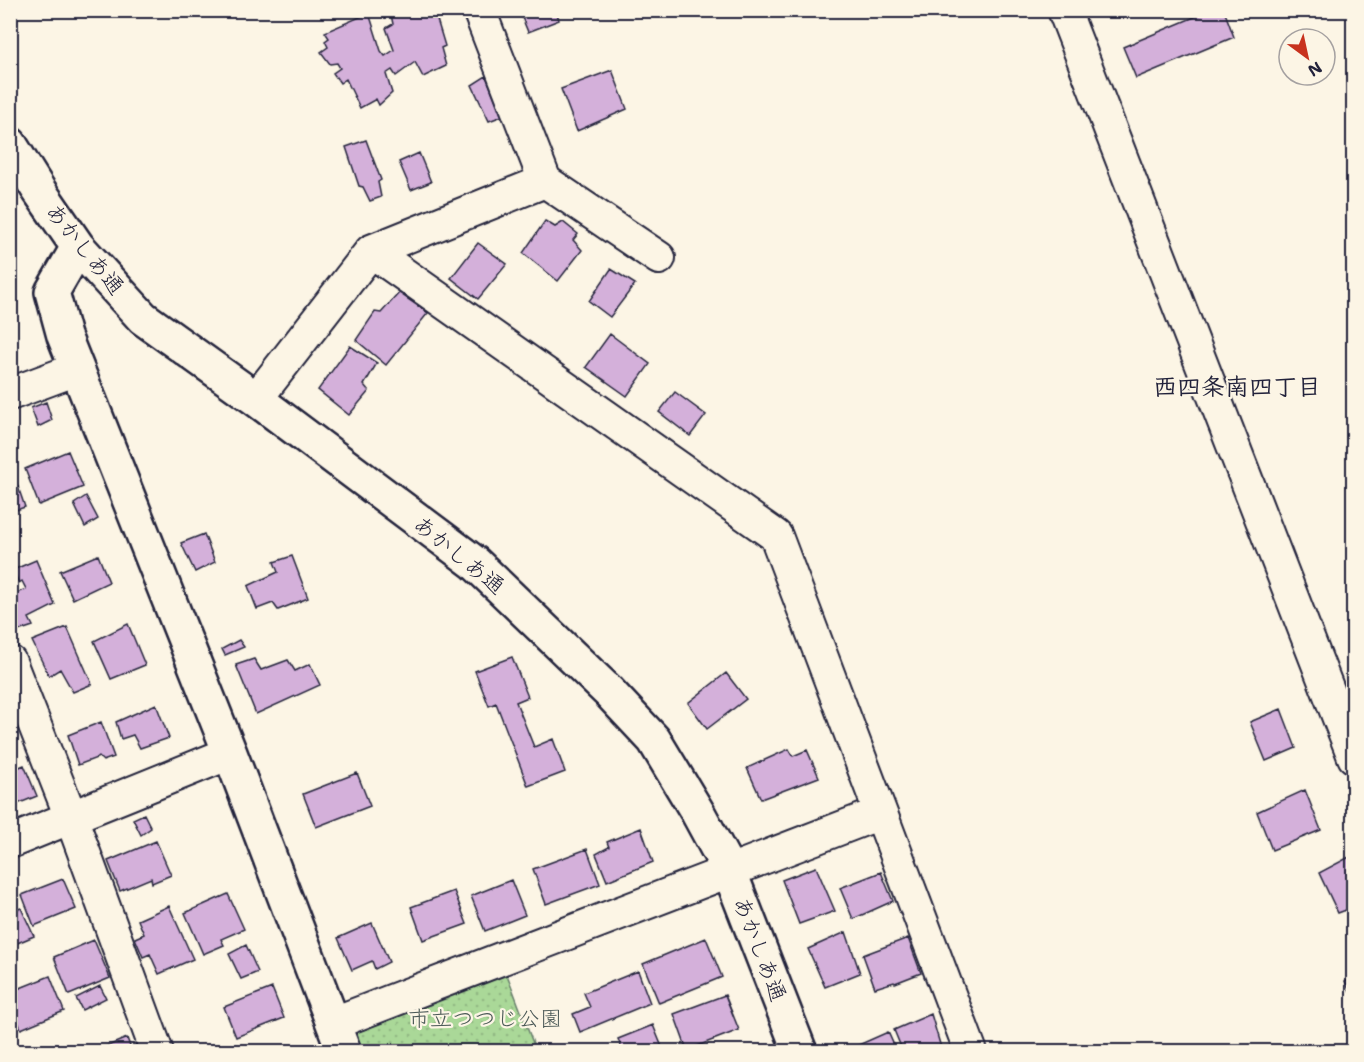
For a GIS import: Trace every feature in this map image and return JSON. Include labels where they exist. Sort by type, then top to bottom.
[{"type":"street","points":[[479,10],[545,182],[658,258]]},
{"type":"street","points":[[1064,10],[1353,757]]},
{"type":"street","name":"あかしあ通","points":[[10,144],[78,247],[143,318],[256,399],[475,563],[609,692],[654,740],[729,870],[800,1052]]},
{"type":"street","points":[[256,399],[371,251],[545,182]]},
{"type":"street","points":[[78,247],[52,292],[64,336],[230,753],[339,1037],[729,870],[880,813]]},
{"type":"street","points":[[371,251],[776,536],[971,1052]]},
{"type":"street","points":[[10,394],[76,369]]},
{"type":"street","points":[[10,662],[71,817],[157,1052]]},
{"type":"street","points":[[10,842],[230,753]]},
{"type":"green space","name":"市立つつじ公園","points":[[506,972],[536,1051],[360,1051],[353,1034]]},
{"type":"building","points":[[390,10],[438,10],[435,13],[445,46],[441,48],[446,66],[423,77],[415,62],[396,76],[392,70],[386,74],[392,93],[379,105],[376,99],[360,108],[346,79],[340,83],[333,73],[340,68],[337,63],[330,64],[321,52],[328,47],[325,41],[329,38],[325,32],[369,13],[381,51],[385,56],[394,50],[386,28],[393,24]]},
{"type":"building","points":[[519,10],[556,10],[559,20],[528,32]]},
{"type":"building","points":[[1211,10],[1224,10],[1234,37],[1136,78],[1123,47]]},
{"type":"building","points":[[612,70],[627,109],[577,131],[561,89]]},
{"type":"building","points":[[486,76],[502,116],[489,121],[472,85]]},
{"type":"building","points":[[366,140],[381,180],[378,182],[381,197],[370,201],[363,187],[359,186],[346,147]]},
{"type":"building","points":[[419,153],[431,182],[411,190],[399,162]]},
{"type":"building","points":[[545,221],[555,227],[563,222],[578,234],[573,240],[582,250],[558,281],[523,253]]},
{"type":"building","points":[[478,243],[507,264],[478,299],[451,278]]},
{"type":"building","points":[[611,269],[635,284],[610,317],[589,301]]},
{"type":"building","points":[[399,293],[428,313],[386,365],[356,340],[375,312],[381,313]]},
{"type":"building","points":[[610,334],[650,364],[627,396],[586,367]]},
{"type":"building","points":[[350,346],[377,363],[364,385],[369,391],[349,415],[318,390]]},
{"type":"building","points":[[675,392],[706,415],[690,436],[659,412]]},
{"type":"building","points":[[46,402],[52,420],[38,427],[31,408]]},
{"type":"building","points":[[68,451],[83,487],[39,505],[25,469]]},
{"type":"building","points":[[16,481],[25,507],[10,512],[10,483]]},
{"type":"building","points":[[86,496],[98,519],[85,527],[74,504]]},
{"type":"building","points":[[204,534],[215,562],[195,572],[181,543]]},
{"type":"building","points":[[98,555],[109,582],[73,599],[60,571]]},
{"type":"building","points":[[292,556],[308,598],[278,610],[273,603],[257,609],[248,586],[278,572],[274,562]]},
{"type":"building","points":[[36,560],[55,605],[29,618],[33,626],[18,631],[10,612],[10,596],[26,589],[22,581],[19,583],[13,570]]},
{"type":"building","points":[[128,624],[145,665],[111,679],[94,641]]},
{"type":"building","points":[[67,627],[92,684],[73,692],[60,669],[49,676],[32,641]]},
{"type":"building","points":[[239,640],[244,647],[225,655],[222,649]]},
{"type":"building","points":[[512,657],[528,697],[516,702],[534,747],[553,739],[565,772],[528,786],[496,703],[489,706],[475,671]]},
{"type":"building","points":[[254,659],[261,670],[288,660],[295,671],[310,664],[320,685],[256,714],[236,665]]},
{"type":"building","points":[[726,673],[746,699],[707,729],[688,703]]},
{"type":"building","points":[[156,704],[169,738],[140,748],[133,735],[121,739],[116,722]]},
{"type":"building","points":[[1281,709],[1296,748],[1266,761],[1250,722]]},
{"type":"building","points":[[101,722],[114,757],[103,761],[99,757],[78,765],[68,735]]},
{"type":"building","points":[[789,749],[793,756],[807,750],[819,777],[761,799],[747,768]]},
{"type":"building","points":[[24,765],[37,796],[10,807],[10,771]]},
{"type":"building","points":[[357,773],[370,806],[316,827],[303,794]]},
{"type":"building","points":[[1305,790],[1321,830],[1272,850],[1257,812]]},
{"type":"building","points":[[144,814],[151,828],[141,835],[133,819]]},
{"type":"building","points":[[641,828],[653,862],[607,881],[596,854],[609,847],[607,842]]},
{"type":"building","points":[[156,841],[171,875],[152,883],[151,878],[120,891],[108,861]]},
{"type":"building","points":[[587,849],[600,884],[546,904],[533,869]]},
{"type":"building","points":[[1353,855],[1354,907],[1338,913],[1319,873]]},
{"type":"building","points":[[816,867],[835,911],[799,924],[782,880]]},
{"type":"building","points":[[881,872],[893,901],[853,919],[840,888]]},
{"type":"building","points":[[63,879],[76,909],[34,926],[22,895]]},
{"type":"building","points":[[511,880],[525,915],[485,931],[471,896]]},
{"type":"building","points":[[454,891],[467,924],[423,940],[411,907]]},
{"type":"building","points":[[228,894],[244,929],[221,939],[224,945],[203,954],[185,913]]},
{"type":"building","points":[[169,906],[193,959],[159,974],[150,954],[143,957],[135,938],[144,934],[138,920]]},
{"type":"building","points":[[21,908],[34,936],[10,946],[10,912]]},
{"type":"building","points":[[372,923],[389,962],[375,969],[372,961],[352,970],[338,938]]},
{"type":"building","points":[[846,932],[860,973],[825,987],[808,949]]},
{"type":"building","points":[[706,938],[722,977],[659,1003],[643,964]]},
{"type":"building","points":[[908,938],[921,973],[875,988],[863,955]]},
{"type":"building","points":[[94,940],[110,978],[69,995],[54,957]]},
{"type":"building","points":[[246,945],[258,972],[241,979],[229,954]]},
{"type":"building","points":[[638,971],[650,1003],[580,1032],[573,1014],[590,1007],[584,993]]},
{"type":"building","points":[[50,976],[64,1011],[21,1029],[10,1003],[10,992]]},
{"type":"building","points":[[1354,977],[1354,1000],[1345,981]]},
{"type":"building","points":[[100,986],[106,998],[82,1010],[76,998]]},
{"type":"building","points":[[272,988],[284,1018],[236,1037],[224,1007]]},
{"type":"building","points":[[725,995],[739,1030],[687,1050],[674,1014]]},
{"type":"building","points":[[931,1014],[942,1051],[903,1052],[894,1030]]},
{"type":"building","points":[[653,1025],[664,1052],[623,1052],[618,1039]]},
{"type":"building","points":[[888,1032],[897,1052],[845,1051]]},
{"type":"building","points":[[127,1038],[132,1052],[93,1052]]},
{"type":"building","points":[[299,1046],[301,1052],[286,1052]]},
{"type":"district","name":"西四条南四丁目","points":[[1237,387]]}]
